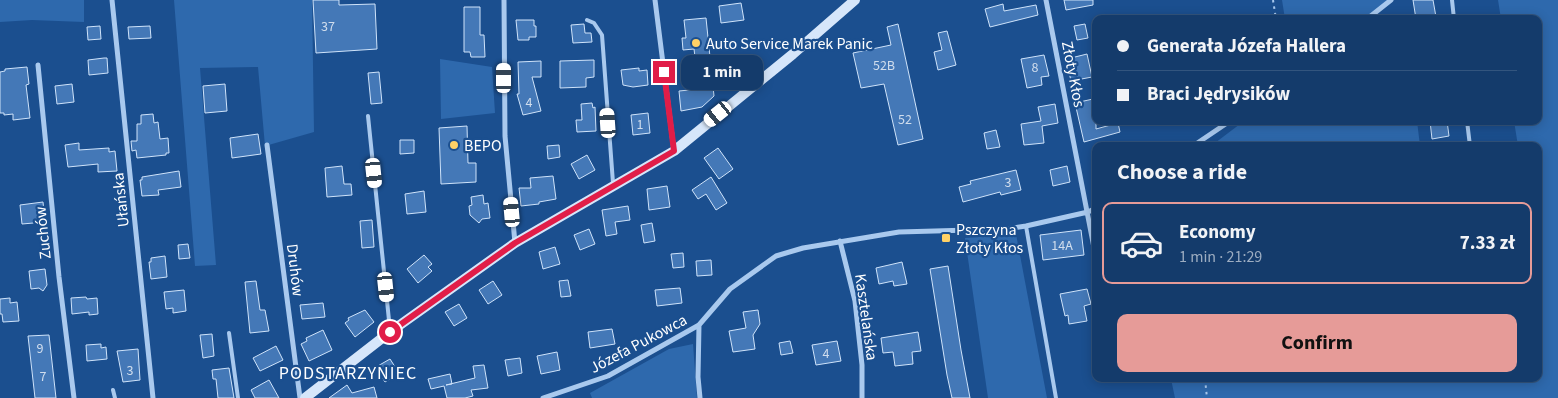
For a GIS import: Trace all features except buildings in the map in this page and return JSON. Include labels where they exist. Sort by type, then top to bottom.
[{"type":"street","name":"Ułańska","points":[[112,0],[153,398]]},
{"type":"street","points":[[504,0],[505,136],[515,243]]},
{"type":"street","points":[[655,0],[674,151]]},
{"type":"street","points":[[305,398],[390,332],[515,243],[674,151],[856,0]]},
{"type":"street","name":"Złoty Kłos","points":[[1046,0],[1092,235]]},
{"type":"street","points":[[1372,15],[1391,0]]},
{"type":"street","name":"Zuchów","points":[[38,65],[59,277],[74,398]]},
{"type":"street","points":[[1199,142],[1224,125]]},
{"type":"street","name":"Druhów","points":[[268,145],[300,398]]},
{"type":"street","name":"Józefa Pukowca","points":[[543,398],[608,376],[699,325],[730,289],[776,256],[803,248],[899,232],[1006,229],[1092,210]]},
{"type":"street","name":"Kasztelańska","points":[[840,241],[856,301],[862,365],[862,398]]},
{"type":"street","points":[[699,325],[698,378],[700,398]]},
{"type":"lane","points":[[1452,0],[1454,15]]},
{"type":"lane","points":[[587,20],[594,23],[602,34],[613,186]]},
{"type":"lane","points":[[368,116],[390,332]]},
{"type":"lane","points":[[1467,125],[1470,142]]},
{"type":"lane","points":[[1026,226],[1056,398]]},
{"type":"lane","points":[[229,333],[238,398]]},
{"type":"lane","points":[[113,390],[115,398]]},
{"type":"path","points":[[1273,0],[1275,15]]},
{"type":"path","points":[[1205,382],[1207,398]]},
{"type":"shaded area","points":[[0,0],[84,0],[84,22],[32,20],[0,22]]},
{"type":"shaded area","points":[[174,0],[312,0],[314,132],[265,146],[258,67],[200,68],[216,265],[195,266]]},
{"type":"shaded area","points":[[1282,0],[1390,0],[1370,15],[1284,15]]},
{"type":"shaded area","points":[[1498,0],[1558,0],[1558,398],[1175,398],[1172,382],[1542,382],[1542,142],[1517,142],[1515,125],[1542,125],[1542,15],[1500,15]]},
{"type":"shaded area","points":[[440,59],[492,67],[495,113],[441,119]]},
{"type":"shaded area","points":[[1239,125],[1417,125],[1420,142],[1216,142]]},
{"type":"shaded area","points":[[1016,234],[1047,398],[988,398],[965,238]]},
{"type":"shaded area","points":[[693,344],[697,398],[592,398],[590,393],[669,349]]},
{"type":"place","name":"Auto Service Marek Panic","points":[[696,43]]},
{"type":"place","name":"BEPO","points":[[454,145]]},
{"type":"place","name":"Pszczyna Złoty Kłos","points":[[946,238]]},
{"type":"district","name":"PODSTARZYNIEC","points":[[348,373]]},
{"type":"route","points":[[390,332],[515,243],[674,151],[664,72]]}]
